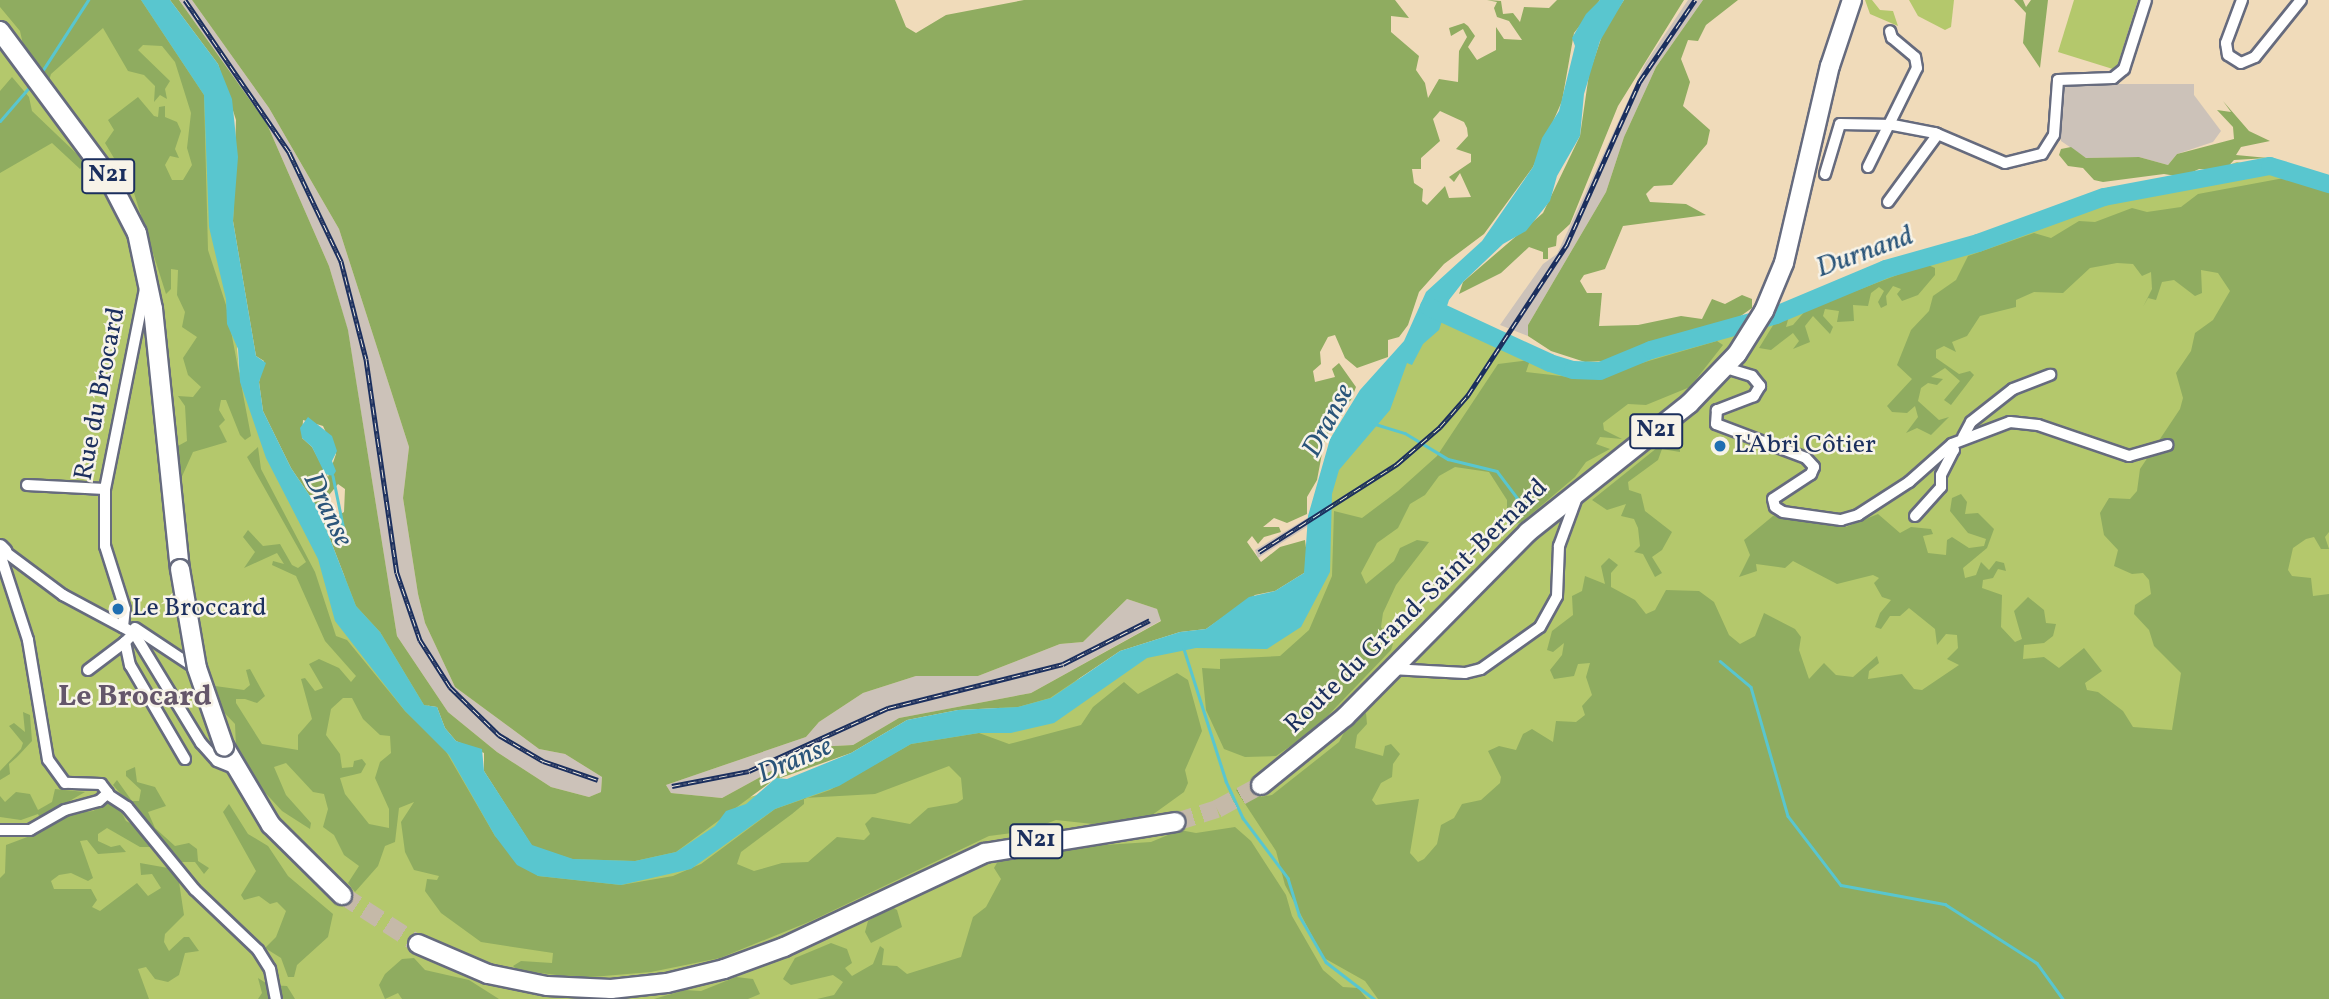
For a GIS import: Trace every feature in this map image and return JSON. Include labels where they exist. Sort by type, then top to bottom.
[{"type":"main road","name":"Route du Grand-Saint-Bernard","points":[[1261,785],[1319,741],[1528,532],[1581,487],[1672,418],[1731,361],[1770,299],[1792,233],[1830,66],[1852,0]]},
{"type":"main road","name":"N21","points":[[0,31],[121,197],[137,233],[148,276],[187,617],[204,693],[224,746],[234,768],[271,825],[342,895]]},
{"type":"main road","name":"N21","points":[[418,943],[504,978],[589,989],[682,980],[768,953],[904,889],[1002,848],[1176,822]]},
{"type":"street","points":[[1825,174],[1840,124],[1893,125],[1937,133],[1999,162],[2042,154],[2054,135],[2058,80],[2113,78],[2124,69],[2146,0]]},
{"type":"street","points":[[2242,0],[2226,43],[2228,55],[2241,63],[2255,57],[2301,0]]},
{"type":"street","points":[[1868,167],[1893,125],[1918,62],[1890,31]]},
{"type":"street","points":[[1888,202],[1937,133]]},
{"type":"street","name":"Rue du Brocard","points":[[122,627],[125,609],[105,546],[105,489],[148,276]]},
{"type":"street","points":[[1731,361],[1752,376],[1760,386],[1754,396],[1717,410],[1716,424],[1806,458],[1814,467],[1811,474],[1773,499],[1775,508],[1783,512],[1841,520],[1858,515],[1909,482],[1963,437],[2018,421],[2129,456],[2167,445]]},
{"type":"street","points":[[1963,437],[1971,422],[2013,389],[2050,375]]},
{"type":"street","points":[[1915,516],[1941,486],[1941,475],[1954,450],[1952,444]]},
{"type":"street","points":[[27,485],[105,489]]},
{"type":"street","points":[[1391,669],[1465,673],[1481,669],[1540,627],[1558,596],[1561,538],[1581,487]]},
{"type":"street","points":[[2,549],[43,582],[134,633],[201,743],[217,761],[234,768]]},
{"type":"street","points":[[2,549],[2,560],[28,640],[48,760],[65,783],[101,784],[107,794],[127,807],[195,890],[258,950],[270,969],[276,999]]},
{"type":"street","points":[[122,627],[134,628],[206,673]]},
{"type":"street","points":[[88,670],[134,633]]},
{"type":"street","points":[[125,642],[142,690],[185,760]]},
{"type":"street","points":[[0,830],[26,832],[107,794]]},
{"type":"shaded area","points":[[179,0],[192,0],[269,108],[339,229],[409,447],[403,498],[418,594],[425,623],[455,687],[539,749],[565,754],[602,777],[601,792],[589,797],[551,787],[497,752],[448,712],[397,636],[348,331],[329,266],[267,124]]},
{"type":"shaded area","points":[[1688,0],[1703,0],[1656,67],[1624,137],[1606,192],[1528,325],[1528,336],[1500,325],[1543,264],[1557,254],[1645,64]]},
{"type":"shaded area","points":[[2061,84],[2194,84],[2194,95],[2221,131],[2213,142],[2177,154],[2168,165],[2139,157],[2086,158],[2061,141]]},
{"type":"shaded area","points":[[1312,515],[1313,523],[1258,558],[1255,550]]},
{"type":"shaded area","points":[[1127,599],[1157,609],[1162,620],[1031,693],[899,718],[853,745],[815,747],[722,798],[671,793],[666,785],[806,737],[819,722],[863,693],[916,676],[978,676],[1060,644],[1083,642]]},
{"type":"green space","points":[[0,0],[144,0],[201,62],[221,153],[239,371],[324,545],[528,860],[771,791],[1137,658],[1294,610],[1336,460],[1428,316],[1458,312],[1553,366],[1605,372],[1694,333],[1743,329],[1833,296],[1864,277],[1946,246],[1975,245],[2109,187],[2180,183],[2237,162],[2329,183],[2329,999],[0,999]]},
{"type":"green space","points":[[0,0],[141,0],[204,95],[208,250],[226,305],[251,436],[245,440],[240,435],[226,400],[221,400],[219,410],[225,420],[219,426],[227,442],[193,452],[179,483],[176,447],[187,441],[185,406],[178,396],[193,397],[201,387],[188,375],[183,358],[197,337],[182,327],[185,312],[177,295],[178,270],[171,269],[171,289],[166,294],[133,190],[105,143],[114,130],[108,120],[138,97],[154,116],[158,117],[159,107],[165,106],[165,117],[177,122],[181,131],[175,149],[179,158],[170,156],[165,165],[172,180],[183,180],[192,165],[187,148],[191,113],[175,62],[162,46],[143,45],[138,50],[170,81],[165,89],[167,99],[160,95],[154,102],[155,86],[144,75],[128,71],[103,28],[51,74],[48,84],[24,49],[20,31],[0,7]]},
{"type":"green space","points":[[170,0],[179,0],[267,124],[329,266],[348,330],[397,636],[448,712],[497,752],[551,787],[589,797],[601,792],[602,777],[565,754],[539,749],[455,687],[425,623],[418,594],[403,498],[409,447],[339,229],[269,108],[192,0],[895,0],[906,27],[916,33],[946,15],[1024,0],[1395,0],[1409,18],[1391,16],[1391,32],[1419,56],[1416,70],[1425,83],[1428,98],[1439,79],[1458,82],[1459,51],[1467,37],[1463,29],[1451,36],[1449,28],[1464,23],[1468,26],[1475,36],[1468,47],[1477,60],[1496,50],[1496,27],[1504,39],[1522,40],[1509,21],[1497,17],[1494,8],[1497,2],[1487,0],[1501,1],[1503,14],[1513,13],[1520,22],[1524,7],[1549,8],[1557,0],[1600,0],[1574,33],[1562,101],[1533,167],[1484,234],[1444,264],[1419,292],[1408,325],[1399,337],[1388,340],[1388,357],[1357,368],[1345,358],[1335,335],[1328,337],[1320,352],[1321,364],[1313,371],[1315,382],[1335,377],[1332,369],[1339,363],[1356,387],[1351,400],[1336,415],[1324,443],[1317,480],[1307,497],[1307,514],[1287,523],[1274,518],[1263,527],[1279,527],[1281,532],[1264,537],[1258,544],[1252,536],[1247,542],[1261,562],[1280,547],[1305,540],[1308,563],[1304,573],[1275,591],[1255,595],[1206,629],[1180,632],[1120,651],[1050,698],[1018,707],[958,710],[907,720],[851,753],[772,781],[676,852],[635,861],[572,859],[532,846],[484,771],[484,753],[456,741],[445,728],[437,707],[424,705],[380,632],[356,606],[318,508],[291,468],[263,411],[259,382],[264,361],[256,356],[233,221],[236,120],[218,64]],"holes":[[[1440,111],[1464,122],[1467,128],[1468,136],[1456,149],[1471,154],[1471,162],[1449,177],[1454,182],[1460,173],[1471,197],[1449,198],[1445,186],[1427,205],[1422,201],[1423,189],[1414,183],[1412,169],[1421,169],[1421,158],[1440,141],[1433,119]],[[303,420],[323,426],[336,454],[328,477],[312,447],[302,438]],[[338,484],[345,489],[344,512],[336,517],[325,500]],[[1127,599],[1157,609],[1161,621],[1031,693],[899,718],[853,745],[815,747],[722,798],[671,793],[666,785],[806,737],[819,722],[863,693],[916,676],[978,676],[1060,644],[1083,642]]]},
{"type":"green space","points":[[1624,0],[1684,0],[1618,106],[1570,224],[1557,236],[1556,246],[1548,248],[1548,259],[1543,259],[1543,252],[1529,247],[1501,273],[1459,294],[1463,282],[1543,213],[1580,136],[1589,74],[1604,30]]},
{"type":"green space","points":[[1703,0],[1738,0],[1706,25],[1698,41],[1688,40],[1681,59],[1690,82],[1683,106],[1710,130],[1707,144],[1672,185],[1654,186],[1646,194],[1650,202],[1686,204],[1706,215],[1623,226],[1605,269],[1584,275],[1580,281],[1587,293],[1602,293],[1599,326],[1638,325],[1681,316],[1702,319],[1712,299],[1725,304],[1742,295],[1752,299],[1752,308],[1728,325],[1677,334],[1605,361],[1585,362],[1551,351],[1528,336],[1528,325],[1606,192],[1624,137],[1656,67]]},
{"type":"green space","points":[[1865,0],[1872,0],[1880,10],[1893,11],[1898,26],[1870,14]]},
{"type":"green space","points":[[1909,0],[1954,0],[1951,27],[1945,30],[1918,16]]},
{"type":"green space","points":[[2014,0],[2023,0],[2026,7],[2031,0],[2048,0],[2040,68],[2023,43],[2026,13]]},
{"type":"green space","points":[[2074,0],[2138,0],[2116,70],[2058,52]]},
{"type":"green space","points":[[12,77],[29,97],[32,111],[78,155],[84,165],[80,169],[52,143],[0,173],[0,91]]},
{"type":"green space","points":[[2223,101],[2249,131],[2270,141],[2241,147],[2236,155],[2268,158],[2234,160],[2225,170],[2199,169],[2182,177],[2164,174],[2103,182],[2094,180],[2083,168],[2068,166],[2059,155],[2061,149],[2071,147],[2086,158],[2139,157],[2168,165],[2177,154],[2234,139],[2233,127],[2217,110],[2231,112]]},
{"type":"green space","points":[[2284,178],[2329,190],[2329,532],[2325,537],[2329,549],[2321,549],[2314,537],[2306,539],[2293,548],[2288,570],[2292,576],[2311,578],[2313,596],[2329,594],[2329,999],[1378,999],[1365,981],[1324,958],[1285,885],[1276,851],[1236,790],[1248,783],[1261,797],[1272,795],[1339,742],[1349,723],[1366,713],[1367,724],[1357,735],[1355,748],[1383,756],[1385,746],[1391,744],[1400,754],[1393,764],[1392,777],[1381,783],[1372,800],[1376,805],[1419,799],[1410,853],[1418,862],[1424,859],[1437,844],[1441,825],[1454,818],[1462,804],[1481,800],[1500,783],[1501,777],[1488,751],[1499,746],[1516,750],[1523,734],[1532,729],[1553,742],[1556,721],[1576,722],[1585,715],[1582,706],[1592,695],[1586,677],[1590,663],[1578,664],[1574,676],[1554,679],[1550,670],[1562,655],[1564,643],[1553,652],[1547,650],[1552,631],[1573,615],[1572,596],[1582,591],[1585,576],[1605,584],[1601,566],[1609,558],[1618,565],[1611,573],[1611,587],[1635,600],[1646,614],[1655,610],[1666,590],[1699,591],[1714,602],[1729,635],[1740,644],[1755,636],[1764,613],[1795,629],[1801,637],[1799,650],[1809,679],[1824,663],[1836,675],[1853,677],[1877,656],[1879,663],[1869,671],[1868,679],[1902,674],[1914,689],[1922,690],[1959,665],[1947,659],[1958,648],[1957,635],[1946,634],[1937,645],[1935,629],[1909,608],[1900,616],[1890,616],[1881,629],[1875,627],[1880,613],[1891,600],[1882,597],[1874,583],[1879,578],[1873,575],[1837,584],[1793,561],[1785,568],[1756,564],[1757,571],[1739,577],[1750,555],[1744,540],[1773,516],[1846,527],[1878,514],[1900,533],[1911,527],[1931,529],[1933,534],[1923,536],[1928,553],[1946,555],[1947,540],[1952,537],[1969,548],[1984,546],[1986,539],[1968,533],[1950,511],[1952,498],[1961,494],[1967,502],[1965,514],[1978,513],[1994,529],[1987,548],[1963,568],[1965,578],[1976,575],[1981,562],[1989,570],[1996,561],[2004,563],[2006,571],[1998,569],[1993,578],[1983,580],[1982,588],[2002,595],[2001,627],[2015,642],[2022,639],[2014,611],[2028,597],[2044,610],[2046,623],[2056,624],[2053,636],[2044,643],[2024,645],[2023,659],[2044,657],[2059,668],[2084,648],[2102,671],[2085,683],[2087,690],[2098,692],[2123,711],[2133,727],[2172,730],[2181,673],[2154,646],[2149,630],[2134,614],[2135,605],[2151,594],[2149,580],[2143,573],[2132,574],[2114,566],[2118,550],[2104,535],[2100,513],[2109,498],[2130,499],[2137,491],[2140,469],[2180,409],[2183,398],[2176,373],[2191,351],[2195,333],[2213,320],[2230,291],[2218,273],[2201,270],[2202,293],[2195,296],[2174,280],[2162,282],[2156,300],[2148,298],[2143,307],[2152,289],[2151,272],[2142,276],[2133,264],[2117,263],[2090,268],[2063,293],[2034,292],[2016,300],[2016,307],[1980,316],[1967,336],[1952,342],[1956,352],[1944,346],[1936,350],[1936,358],[1959,374],[1970,371],[1974,375],[1951,405],[1944,400],[1960,381],[1945,368],[1931,377],[1943,379],[1937,385],[1928,383],[1921,388],[1918,401],[1939,420],[1949,417],[1931,435],[1917,428],[1906,433],[1918,417],[1915,406],[1907,413],[1892,412],[1887,406],[1912,379],[1897,365],[1911,330],[1929,311],[1933,296],[1956,280],[1968,256],[2034,233],[2051,238],[2079,221],[2095,222],[2132,208],[2147,212],[2181,207],[2198,194]]},
{"type":"green space","points":[[1926,264],[1935,268],[1935,275],[1918,295],[1902,301],[1897,294],[1901,289],[1893,286],[1886,296],[1887,305],[1881,308],[1878,302],[1884,291],[1879,287],[1871,293],[1868,306],[1853,305],[1854,321],[1837,322],[1839,311],[1825,309],[1823,316],[1833,327],[1830,334],[1813,316],[1805,326],[1810,342],[1793,349],[1799,341],[1793,333],[1771,350],[1759,348],[1780,314],[1789,316],[1786,327],[1793,325],[1806,310]]},
{"type":"green space","points":[[1717,341],[1723,345],[1690,387],[1646,405],[1628,404],[1603,423],[1604,430],[1622,439],[1600,437],[1596,444],[1610,449],[1586,462],[1575,477],[1522,522],[1507,527],[1507,500],[1489,472],[1455,467],[1439,476],[1425,495],[1410,504],[1398,528],[1377,543],[1361,573],[1366,584],[1394,561],[1400,548],[1417,540],[1429,542],[1396,585],[1383,613],[1381,627],[1393,644],[1391,650],[1314,730],[1276,756],[1245,757],[1224,749],[1206,710],[1202,668],[1220,669],[1220,659],[1280,656],[1309,630],[1332,576],[1334,511],[1362,518],[1398,491],[1437,456],[1498,364],[1530,360],[1526,372],[1587,379]]},
{"type":"green space","points":[[1668,439],[1680,440],[1680,452],[1662,449],[1658,460],[1628,482],[1629,490],[1641,494],[1645,511],[1672,532],[1662,550],[1652,557],[1662,573],[1655,577],[1643,554],[1634,552],[1640,546],[1638,528],[1634,519],[1621,516],[1626,504],[1607,510],[1592,500]]},
{"type":"green space","points":[[258,447],[261,469],[315,572],[336,636],[347,640],[405,711],[444,748],[495,836],[538,876],[621,885],[673,876],[701,864],[775,809],[804,799],[804,804],[741,852],[737,864],[754,871],[782,863],[808,862],[837,837],[864,840],[870,834],[865,824],[872,817],[910,824],[928,808],[957,803],[963,799],[961,778],[949,766],[875,794],[807,798],[830,790],[911,744],[979,733],[1009,744],[1081,725],[1093,707],[1124,682],[1138,694],[1177,673],[1188,680],[1202,731],[1185,770],[1188,783],[1184,792],[1148,818],[1093,824],[1056,820],[1027,831],[989,836],[811,921],[720,958],[651,972],[580,978],[517,970],[513,966],[521,961],[552,963],[553,953],[481,942],[441,913],[425,891],[427,879],[437,880],[439,876],[414,870],[405,852],[401,822],[414,802],[399,808],[395,842],[385,846],[378,866],[355,892],[348,883],[359,866],[344,855],[334,835],[323,827],[328,809],[324,794],[313,792],[286,763],[274,767],[286,795],[311,823],[310,829],[282,811],[259,786],[236,747],[235,724],[218,706],[215,686],[244,690],[250,685],[246,670],[250,669],[265,696],[257,703],[236,699],[236,703],[262,744],[298,750],[298,735],[312,719],[301,679],[305,678],[315,691],[323,688],[309,664],[319,659],[339,668],[351,682],[356,676],[325,641],[296,576],[272,565],[273,561],[284,564],[277,553],[244,568],[255,552],[243,537],[248,530],[263,546],[280,544],[292,565],[298,568],[306,562],[247,457]],"holes":[[[343,698],[352,698],[363,719],[380,735],[390,736],[391,753],[380,762],[375,778],[389,809],[389,828],[369,824],[345,794],[340,778],[361,773],[366,764],[362,759],[354,761],[353,767],[342,768],[340,754],[326,735],[331,709]]]},
{"type":"green space","points":[[23,712],[30,715],[32,741],[9,764],[10,774],[0,780],[0,771],[21,749],[23,743],[9,726],[14,723],[25,732]]},
{"type":"green space","points":[[135,767],[137,782],[155,787],[166,806],[148,812],[155,828],[175,846],[189,843],[197,849],[198,861],[209,868],[204,874],[195,862],[179,862],[113,785],[117,780],[132,801],[139,801],[141,790],[126,776],[126,771]]},
{"type":"green space","points":[[55,789],[85,792],[66,803],[75,813],[93,811],[110,802],[118,805],[126,821],[136,826],[150,847],[140,847],[107,828],[98,834],[98,841],[111,847],[120,845],[126,852],[98,854],[87,840],[80,841],[93,878],[88,881],[71,873],[59,875],[51,881],[54,889],[91,889],[97,900],[92,907],[100,911],[137,883],[148,896],[161,888],[152,874],[141,875],[140,863],[168,868],[179,882],[184,915],[165,934],[164,942],[169,951],[184,937],[189,937],[199,951],[185,953],[179,975],[168,982],[155,979],[146,967],[138,969],[149,999],[0,999],[0,878],[5,873],[6,845],[38,833],[40,818],[38,814],[21,820],[0,817],[0,796],[5,802],[16,792],[30,794],[38,810],[52,802]]},
{"type":"green space","points":[[229,804],[248,834],[268,846],[288,876],[333,914],[328,937],[297,965],[294,977],[288,977],[281,958],[265,948],[276,937],[286,911],[277,902],[270,904],[259,896],[244,900],[241,895],[256,871],[223,812]]},
{"type":"green space","points":[[1235,827],[1251,841],[1286,895],[1292,916],[1323,970],[1343,987],[1358,988],[1367,999],[817,999],[834,995],[843,982],[833,975],[791,985],[783,979],[795,958],[831,943],[847,949],[852,963],[845,968],[852,976],[873,964],[880,946],[884,949],[882,965],[897,966],[907,974],[961,957],[973,917],[986,907],[1001,879],[994,868],[998,861],[1057,848],[1151,842],[1180,830],[1196,833]]},
{"type":"green space","points":[[892,907],[897,910],[902,927],[871,943],[865,932],[868,921]]},
{"type":"green space","points":[[414,958],[425,970],[469,980],[499,999],[402,999],[398,993],[385,999],[379,985],[385,974],[402,959]]},
{"type":"green space","points":[[736,977],[753,979],[760,994],[748,999],[654,999],[685,990],[701,991]]},
{"type":"green space","points":[[258,978],[269,985],[287,986],[295,999],[258,999],[262,993]]},
{"type":"water","name":"Dranse","points":[[141,0],[170,0],[218,64],[232,99],[238,157],[233,221],[256,356],[266,363],[259,382],[263,411],[291,468],[318,508],[356,606],[380,632],[424,705],[437,707],[445,728],[456,741],[482,749],[484,771],[532,845],[573,859],[635,861],[676,852],[715,826],[726,811],[746,804],[776,778],[787,779],[851,753],[907,720],[958,710],[1018,707],[1051,698],[1120,651],[1180,632],[1206,629],[1249,597],[1275,591],[1304,573],[1308,516],[1330,439],[1360,390],[1404,341],[1426,292],[1482,241],[1533,167],[1542,138],[1559,111],[1575,46],[1572,38],[1586,14],[1600,0],[1624,0],[1600,41],[1584,94],[1580,136],[1557,176],[1550,201],[1526,231],[1503,244],[1463,282],[1449,300],[1439,330],[1423,344],[1412,365],[1407,363],[1390,410],[1339,470],[1332,494],[1330,572],[1301,627],[1267,649],[1196,648],[1147,658],[1054,723],[1011,733],[979,733],[911,744],[839,786],[775,809],[691,869],[621,885],[538,876],[517,865],[495,836],[449,755],[405,711],[335,621],[318,559],[266,458],[240,382],[238,349],[227,324],[226,299],[209,227],[204,95]]},
{"type":"water","points":[[308,417],[332,436],[337,451],[332,461],[336,471],[333,476],[325,474],[312,447],[302,438],[300,428]]},
{"type":"waterway","points":[[41,73],[88,0]]},
{"type":"waterway","points":[[0,121],[32,84]]},
{"type":"waterway","name":"Durnand","points":[[1429,307],[1550,363],[1573,370],[1600,371],[1651,350],[1776,315],[1886,269],[1978,243],[2104,197],[2270,166],[2329,184]]},
{"type":"waterway","points":[[1372,423],[1405,433],[1448,459],[1497,471],[1517,498],[1517,507]]},
{"type":"waterway","points":[[333,476],[344,530]]},
{"type":"waterway","points":[[1184,649],[1226,781],[1243,818],[1288,878],[1299,915],[1326,962],[1374,999]]},
{"type":"waterway","points":[[1720,661],[1751,687],[1788,816],[1841,885],[1945,904],[2037,963],[2063,999]]},
{"type":"tunnel","points":[[1176,822],[1217,809],[1261,785]]},
{"type":"tunnel","points":[[342,895],[418,944]]},
{"type":"railway","points":[[185,0],[289,152],[341,261],[366,359],[397,573],[420,640],[450,687],[499,735],[543,761],[598,780]]},
{"type":"railway","points":[[1259,552],[1397,464],[1440,427],[1468,395],[1567,244],[1640,81],[1695,0]]},
{"type":"railway","points":[[672,786],[749,771],[888,708],[1063,664],[1150,620]]},
{"type":"place","name":"L'Abri Côtier","points":[[1720,446]]},
{"type":"place","name":"Le Broccard","points":[[118,609]]},
{"type":"district","name":"Le Brocard","points":[[135,697]]}]
